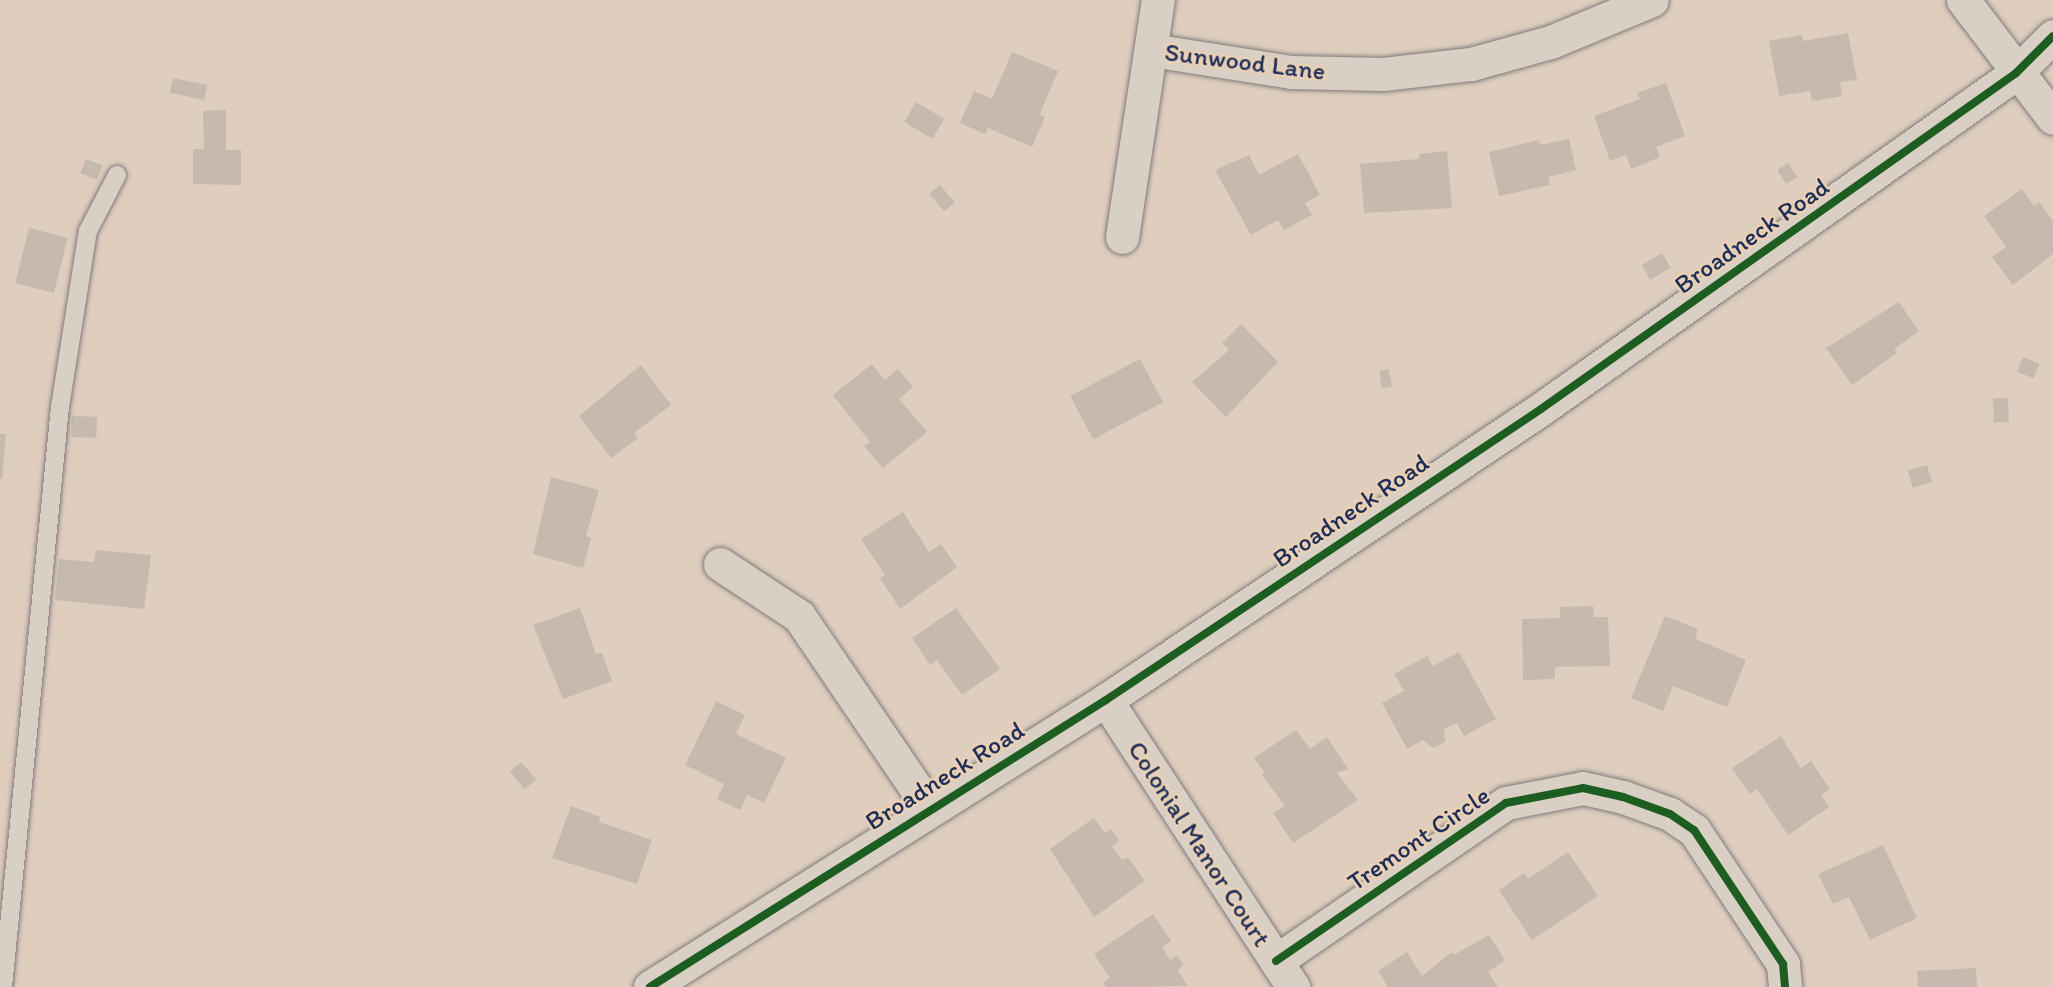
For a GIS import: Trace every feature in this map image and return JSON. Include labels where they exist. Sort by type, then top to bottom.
[{"type":"street","points":[[1122,237],[1158,0]]},
{"type":"street","name":"Sunwood Lane","points":[[1151,50],[1291,72],[1383,74],[1471,64],[1528,48],[1652,0]]},
{"type":"street","points":[[1963,0],[2016,73],[2053,118]]},
{"type":"street","name":"Broadneck Road","points":[[650,987],[1106,700],[1650,333],[2016,73],[2053,36]]},
{"type":"street","points":[[720,564],[799,616],[930,809]]},
{"type":"street","name":"Colonial Manor Court","points":[[1106,700],[1284,974]]},
{"type":"street","name":"Tremont Circle","points":[[1284,974],[1506,803],[1583,788],[1623,797],[1670,814],[1694,830],[1784,964],[1785,987]]},
{"type":"lane","points":[[3,987],[60,407],[88,231],[117,175]]},
{"type":"building","points":[[1848,33],[1857,80],[1840,82],[1842,96],[1812,101],[1810,91],[1779,96],[1769,41],[1802,35],[1803,41]]},
{"type":"building","points":[[1012,52],[1058,71],[1040,114],[1045,117],[1032,147],[988,128],[985,134],[960,123],[974,91],[992,99]]},
{"type":"building","points":[[173,78],[207,85],[204,100],[170,93]]},
{"type":"building","points":[[1666,83],[1685,136],[1656,147],[1660,157],[1631,169],[1626,155],[1610,161],[1594,116],[1640,99],[1637,93]]},
{"type":"building","points":[[916,102],[944,119],[932,139],[904,122]]},
{"type":"building","points":[[226,110],[226,150],[241,150],[241,185],[193,184],[193,149],[204,149],[203,111]]},
{"type":"building","points":[[1569,139],[1576,170],[1548,177],[1550,185],[1499,196],[1489,152],[1539,140],[1540,145]]},
{"type":"building","points":[[1447,151],[1452,208],[1364,213],[1360,164],[1419,159],[1419,154]]},
{"type":"building","points":[[1298,154],[1320,195],[1305,203],[1312,215],[1284,230],[1278,220],[1251,235],[1215,170],[1249,155],[1259,175]]},
{"type":"building","points":[[86,159],[103,166],[97,180],[80,173]]},
{"type":"building","points":[[1788,163],[1797,177],[1786,184],[1777,170]]},
{"type":"building","points":[[940,185],[955,203],[944,212],[929,194]]},
{"type":"building","points":[[2022,189],[2034,206],[2039,202],[2053,221],[2053,254],[2013,285],[1992,257],[2006,247],[1984,216]]},
{"type":"building","points":[[29,228],[68,238],[54,293],[15,283]]},
{"type":"building","points":[[1662,253],[1671,268],[1650,280],[1641,265]]},
{"type":"building","points":[[1899,302],[1919,331],[1894,349],[1897,353],[1852,385],[1826,348]]},
{"type":"building","points":[[1241,324],[1278,362],[1226,417],[1192,382],[1229,350],[1222,343]]},
{"type":"building","points":[[2023,357],[2040,364],[2034,379],[2017,372]]},
{"type":"building","points":[[1140,359],[1163,402],[1093,439],[1070,396]]},
{"type":"building","points":[[872,364],[885,380],[898,369],[913,387],[899,399],[927,432],[883,468],[864,446],[870,442],[833,395]]},
{"type":"building","points":[[641,365],[671,405],[634,433],[638,438],[611,458],[579,416]]},
{"type":"building","points":[[1389,369],[1392,387],[1382,388],[1379,371]]},
{"type":"building","points":[[2008,398],[2009,422],[1994,423],[1993,399]]},
{"type":"building","points":[[72,416],[97,417],[96,438],[71,437]]},
{"type":"building","points":[[0,434],[6,434],[2,479],[0,478]]},
{"type":"building","points":[[1927,465],[1932,482],[1913,488],[1908,471]]},
{"type":"building","points":[[551,477],[599,490],[586,536],[591,538],[583,568],[533,554]]},
{"type":"building","points":[[903,512],[929,552],[941,544],[957,567],[900,609],[880,578],[885,575],[861,539]]},
{"type":"building","points":[[96,550],[151,555],[144,609],[55,600],[59,559],[94,562]]},
{"type":"building","points":[[1593,606],[1594,617],[1608,617],[1610,666],[1555,667],[1555,679],[1523,680],[1522,619],[1560,618],[1560,607]]},
{"type":"building","points":[[580,608],[596,654],[602,653],[612,681],[563,699],[533,625]]},
{"type":"building","points":[[956,608],[1000,669],[962,695],[937,660],[930,665],[912,638]]},
{"type":"building","points":[[1665,616],[1698,629],[1695,639],[1746,660],[1727,707],[1673,686],[1663,711],[1631,698]]},
{"type":"building","points":[[1459,652],[1496,719],[1464,736],[1457,723],[1444,729],[1445,742],[1433,748],[1423,740],[1407,749],[1382,703],[1404,691],[1394,674],[1427,656],[1433,666]]},
{"type":"building","points":[[716,701],[745,715],[736,734],[786,758],[764,803],[747,795],[740,810],[717,799],[724,784],[685,765]]},
{"type":"building","points":[[1296,730],[1310,749],[1327,737],[1348,769],[1337,773],[1358,800],[1293,843],[1273,813],[1285,806],[1262,775],[1265,773],[1254,758]]},
{"type":"building","points":[[1781,736],[1801,768],[1811,761],[1830,789],[1821,795],[1829,807],[1788,835],[1757,789],[1750,794],[1732,768]]},
{"type":"building","points":[[521,762],[536,779],[525,789],[510,772]]},
{"type":"building","points":[[571,806],[600,817],[599,822],[652,840],[637,884],[552,858]]},
{"type":"building","points":[[1094,818],[1105,833],[1111,829],[1119,841],[1112,846],[1122,860],[1128,857],[1145,881],[1094,917],[1050,849]]},
{"type":"building","points":[[1883,845],[1917,918],[1870,940],[1849,897],[1833,904],[1818,874]]},
{"type":"building","points":[[1568,852],[1598,896],[1532,940],[1499,890],[1524,873],[1528,879]]},
{"type":"building","points":[[1153,914],[1171,941],[1162,947],[1170,960],[1177,955],[1183,964],[1178,971],[1188,986],[1106,987],[1103,983],[1110,978],[1094,954]]},
{"type":"building","points":[[1489,935],[1505,960],[1488,972],[1498,987],[1388,987],[1378,971],[1407,952],[1422,976],[1452,952],[1454,955]]},
{"type":"building","points":[[1976,968],[1977,987],[1918,987],[1917,971]]},
{"type":"cycle path","points":[[650,987],[1106,700],[1541,409],[2016,73],[2053,36]]},
{"type":"cycle path","points":[[1276,961],[1506,803],[1583,788],[1623,797],[1670,814],[1694,830],[1783,964],[1785,987]]}]
